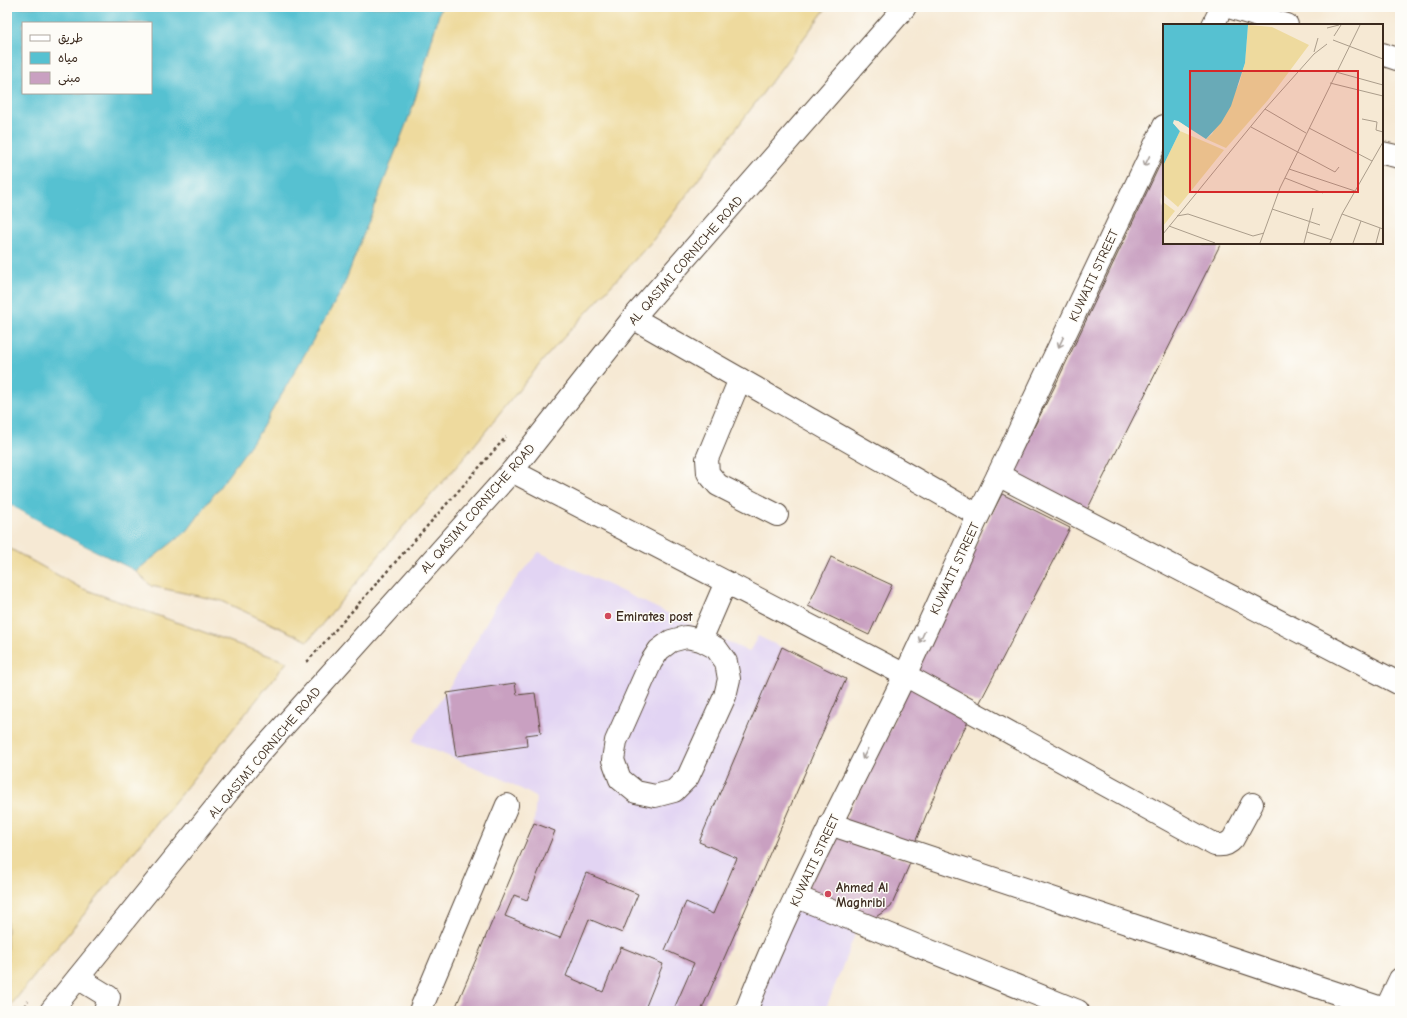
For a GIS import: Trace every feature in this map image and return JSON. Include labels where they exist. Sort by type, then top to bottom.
[{"type":"street","name":"AL QASIMI CORNICHE ROAD","points":[[51,1011],[258,755],[512,471],[633,318],[905,7]]},
{"type":"street","points":[[1214,24],[1222,7]]},
{"type":"street","points":[[1229,7],[1284,24]]},
{"type":"street","points":[[1383,54],[1400,60]]},
{"type":"street","name":"KUWAITI STREET","points":[[746,1011],[830,824],[905,675],[978,515],[1163,128]]},
{"type":"street","points":[[1383,153],[1400,157]]},
{"type":"street","points":[[633,318],[978,515]]},
{"type":"street","points":[[740,379],[707,459],[708,473],[718,484],[777,515]]},
{"type":"street","points":[[512,471],[905,675],[1215,845],[1220,846],[1230,843],[1233,840],[1252,804]]},
{"type":"street","points":[[998,475],[1400,684]]},
{"type":"street","points":[[701,640],[726,582]]},
{"type":"street","points":[[686,638],[701,640],[716,648],[726,662],[729,679],[725,696],[688,777],[674,791],[655,796],[636,792],[620,779],[613,760],[616,740],[651,662],[659,650],[672,641],[679,639],[686,638]]},
{"type":"street","points":[[420,1011],[507,805]]},
{"type":"street","points":[[830,824],[1387,1010],[1400,979]]},
{"type":"street","points":[[797,897],[1078,1011]]},
{"type":"street","points":[[78,978],[110,996],[104,1011]]},
{"type":"shaded area","points":[[539,552],[749,652],[758,636],[846,679],[701,1011],[454,1011],[534,823],[536,797],[503,779],[412,741],[453,681],[498,602]]},
{"type":"shaded area","points":[[796,904],[857,929],[825,1011],[749,1011]]},
{"type":"sand","points":[[441,7],[827,7],[653,240],[544,359],[464,458],[400,530],[308,641],[222,601],[151,586],[136,571],[188,529],[413,106]]},
{"type":"sand","points":[[7,547],[81,588],[287,662],[7,1010]]},
{"type":"water","points":[[7,7],[441,7],[413,106],[342,290],[259,433],[188,530],[136,571],[71,539],[7,503]]},
{"type":"pier","points":[[7,503],[71,539],[137,572],[135,573],[70,541],[7,506]]},
{"type":"building","points":[[1163,158],[1163,244],[1220,244],[1085,514],[1010,474],[1054,388]]},
{"type":"building","points":[[1002,494],[1070,528],[979,704],[912,670]]},
{"type":"building","points":[[831,557],[892,585],[869,635],[808,606]]},
{"type":"building","points":[[782,647],[846,679],[701,1011],[673,1011],[694,963],[665,950],[686,902],[713,914],[737,858],[699,842]]},
{"type":"building","points":[[515,683],[517,695],[535,693],[541,733],[526,735],[527,746],[456,756],[447,693]]},
{"type":"building","points":[[907,683],[970,718],[951,754],[912,850],[843,824],[891,728]]},
{"type":"building","points":[[534,823],[555,831],[527,900],[514,895],[505,916],[560,938],[586,873],[638,894],[622,933],[589,919],[566,976],[603,992],[621,947],[663,964],[644,1011],[454,1011]]},
{"type":"building","points":[[831,833],[911,861],[891,907],[871,920],[805,893]]},
{"type":"place","name":"Emirates post","points":[[608,616]]},
{"type":"place","name":"Ahmed Al Maghribi","points":[[828,894]]}]
